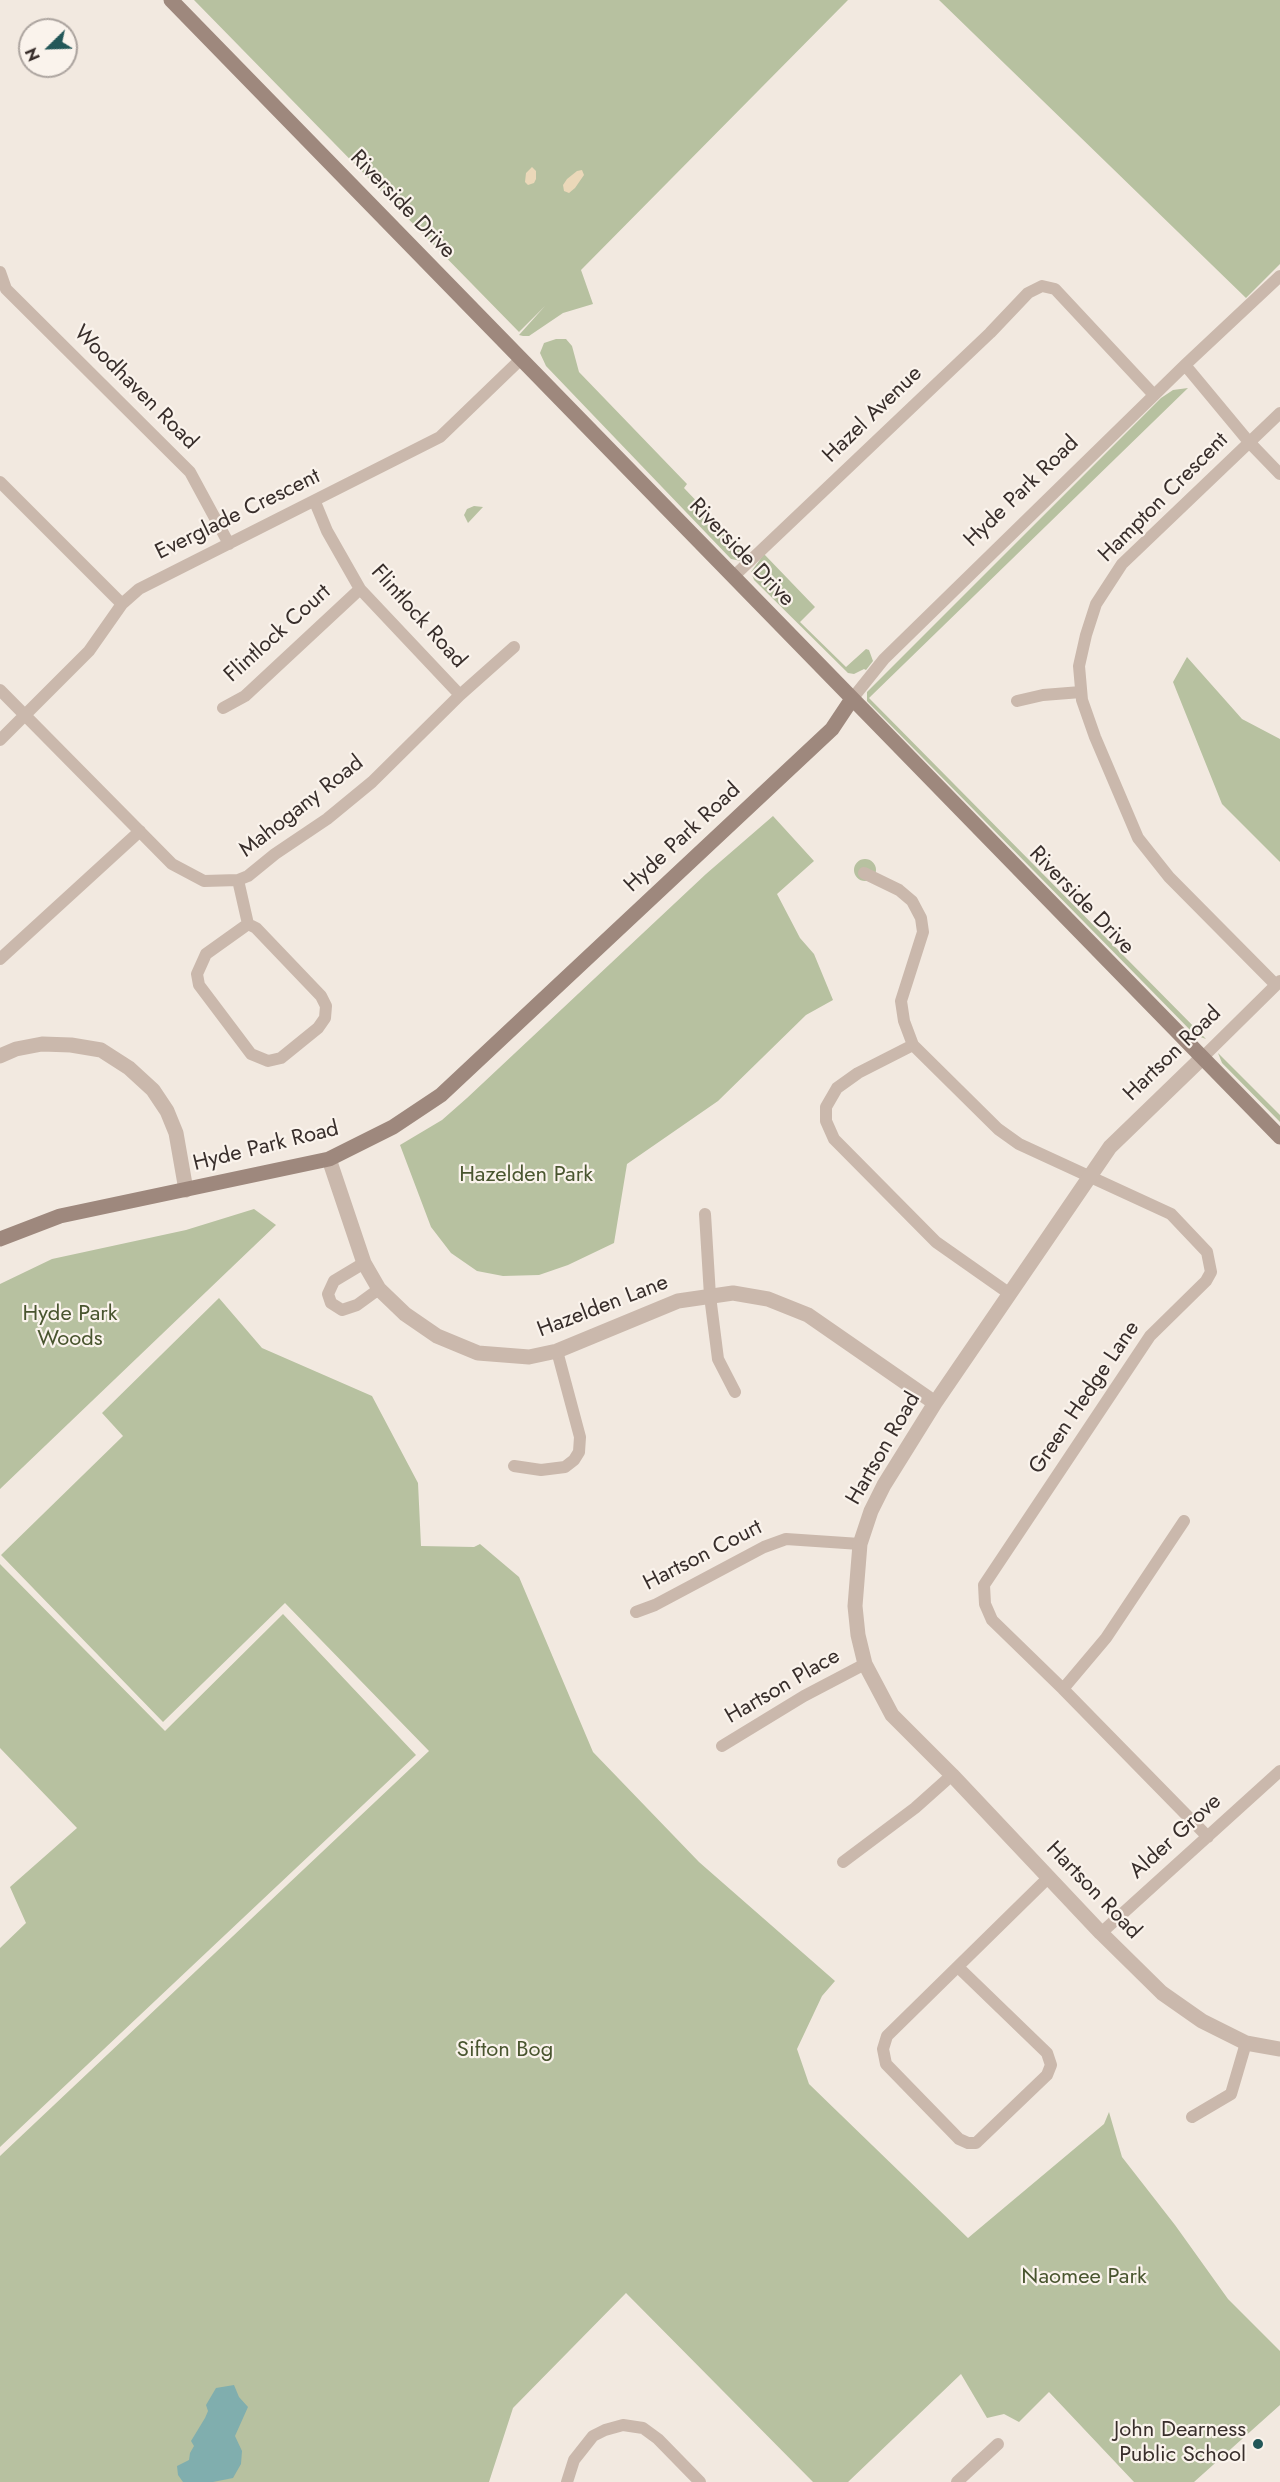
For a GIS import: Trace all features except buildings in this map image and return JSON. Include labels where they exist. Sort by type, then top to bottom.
[{"type":"main road","name":"Riverside Drive","points":[[171,0],[1280,1137]]},
{"type":"main road","name":"Hyde Park Road","points":[[0,1239],[60,1216],[329,1159],[393,1128],[441,1095],[832,729],[852,699]]},
{"type":"street","name":"Woodhaven Road","points":[[0,272],[3,291],[190,472],[229,544]]},
{"type":"street","name":"Hyde Park Road","points":[[852,699],[884,659],[1185,365],[1280,276]]},
{"type":"street","name":"Hazel Avenue","points":[[733,577],[990,333],[1028,293],[1042,286],[1055,289],[1154,395]]},
{"type":"street","name":"Everglade Crescent","points":[[0,740],[89,651],[122,604],[139,589],[159,576],[315,502],[440,437],[521,359]]},
{"type":"street","points":[[1185,365],[1249,442],[1280,474]]},
{"type":"street","name":"Hampton Crescent","points":[[1278,983],[1169,877],[1138,838],[1095,737],[1081,692],[1079,666],[1096,604],[1122,564],[1280,413]]},
{"type":"street","points":[[0,482],[122,604]]},
{"type":"street","name":"Flintlock Road","points":[[315,502],[327,531],[360,589],[460,695]]},
{"type":"street","name":"Flintlock Court","points":[[223,708],[245,696],[360,589]]},
{"type":"street","name":"Mahogany Road","points":[[0,690],[172,864],[204,881],[238,880],[248,876],[274,854],[327,819],[372,782],[460,695],[514,647]]},
{"type":"street","points":[[1017,701],[1043,695],[1081,692]]},
{"type":"street","points":[[0,959],[140,831]]},
{"type":"street","name":"Green Hedge Lane","points":[[864,873],[899,890],[912,901],[921,918],[923,932],[901,1001],[904,1021],[913,1045],[998,1129],[1019,1144],[1171,1214],[1207,1252],[1211,1272],[1206,1281],[1150,1336],[984,1585],[985,1604],[992,1620],[1208,1837]]},
{"type":"street","points":[[238,880],[248,924]]},
{"type":"street","points":[[248,924],[256,928],[313,987],[326,1006],[325,1018],[318,1028],[281,1058],[268,1061],[251,1053],[199,985],[197,974],[206,954],[248,924]]},
{"type":"street","name":"Hartson Road","points":[[1278,983],[1110,1147],[1088,1177],[935,1403],[884,1485],[871,1511],[860,1544],[855,1606],[858,1635],[865,1664],[892,1715],[952,1775],[1048,1878],[1162,1993],[1202,2021],[1246,2043],[1280,2049]]},
{"type":"street","points":[[0,1056],[42,1044],[71,1045],[101,1050],[129,1068],[153,1090],[167,1111],[176,1133],[186,1190]]},
{"type":"street","points":[[913,1045],[858,1073],[837,1088],[826,1107],[826,1121],[834,1139],[936,1242],[1010,1294]]},
{"type":"street","name":"Hazelden Lane","points":[[329,1159],[364,1263],[379,1289],[405,1314],[437,1336],[478,1353],[529,1357],[557,1351],[678,1301],[733,1293],[768,1299],[808,1315],[935,1403]]},
{"type":"street","points":[[705,1214],[710,1296],[718,1359],[735,1392]]},
{"type":"street","points":[[364,1263],[334,1281],[328,1294],[331,1303],[342,1310],[357,1305],[379,1289]]},
{"type":"street","points":[[514,1466],[541,1470],[565,1467],[574,1460],[579,1452],[580,1437],[557,1351]]},
{"type":"street","points":[[1063,1689],[1106,1638],[1184,1521]]},
{"type":"street","name":"Hartson Court","points":[[636,1612],[655,1605],[764,1547],[786,1539],[860,1544]]},
{"type":"street","name":"Hartson Place","points":[[722,1746],[804,1696],[865,1664]]},
{"type":"street","name":"Alder Grove","points":[[1101,1933],[1280,1771]]},
{"type":"street","points":[[843,1862],[915,1808],[952,1775]]},
{"type":"street","points":[[958,1968],[1047,2053],[1051,2065],[1047,2075],[976,2143],[968,2143],[959,2139],[886,2064],[883,2049],[887,2036],[1048,1878]]},
{"type":"street","points":[[1192,2116],[1231,2094],[1246,2043]]},
{"type":"street","points":[[567,2482],[574,2460],[593,2436],[623,2425],[643,2428],[658,2439],[700,2482]]},
{"type":"street","points":[[957,2482],[998,2444]]},
{"type":"green space","points":[[194,0],[848,0],[581,270],[593,304],[563,313],[529,336],[523,336],[519,335],[545,306],[519,332]]},
{"type":"green space","points":[[939,0],[1280,0],[1280,264],[1246,298]]},
{"type":"green space","points":[[566,339],[572,346],[579,372],[687,484],[684,488],[748,555],[741,561],[731,559],[546,366],[540,353],[544,343]]},
{"type":"green space","points":[[1188,388],[869,698],[1206,1039],[1195,1035],[867,701],[867,692],[1161,398],[1173,390]]},
{"type":"green space","points":[[474,506],[483,507],[468,523],[464,515],[467,509]]},
{"type":"green space","points":[[764,554],[815,607],[800,622],[846,667],[866,649],[869,650],[873,661],[866,670],[854,674],[848,673],[754,580],[751,572]]},
{"type":"green space","points":[[1187,657],[1242,719],[1280,739],[1280,862],[1222,804],[1173,682]]},
{"type":"green space","name":"Hazelden Park","points":[[773,816],[814,861],[777,894],[800,938],[814,954],[833,1000],[806,1015],[718,1101],[627,1164],[614,1243],[568,1265],[539,1275],[503,1276],[477,1271],[451,1253],[431,1227],[400,1145],[442,1120],[467,1098],[706,874]]},
{"type":"green space","points":[[865,859],[873,862],[876,870],[873,878],[865,881],[857,878],[854,870],[857,862]]},
{"type":"green space","points":[[1218,1053],[1280,1115],[1280,1122],[1222,1063]]},
{"type":"green space","name":"Hyde Park Woods","points":[[254,1209],[276,1225],[0,1489],[0,1284],[52,1259],[186,1230]]},
{"type":"green space","name":"Sifton Bog","points":[[219,1298],[262,1348],[372,1396],[418,1483],[421,1546],[474,1547],[480,1544],[519,1577],[593,1752],[699,1862],[835,1981],[822,1996],[797,2049],[809,2084],[968,2238],[1104,2124],[1109,2112],[1122,2157],[1228,2299],[1280,2351],[1280,2405],[1194,2482],[1134,2482],[1049,2392],[1019,2422],[1004,2414],[987,2418],[961,2374],[848,2482],[813,2482],[626,2293],[513,2408],[489,2482],[0,2482],[0,2156],[429,1751],[285,1603],[163,1722],[1,1555],[123,1436],[102,1413]]},
{"type":"green space","points":[[0,1564],[165,1731],[283,1614],[416,1755],[0,2147],[0,1948],[26,1923],[10,1887],[77,1828],[0,1748]]},
{"type":"sand","points":[[532,167],[536,171],[536,179],[534,183],[528,185],[525,182],[526,173]]},
{"type":"sand","points":[[582,170],[584,175],[575,188],[569,193],[564,191],[563,185],[567,179]]},
{"type":"water","points":[[234,2385],[239,2397],[248,2407],[235,2436],[242,2451],[241,2464],[233,2478],[213,2482],[183,2482],[178,2475],[177,2466],[189,2460],[194,2446],[191,2441],[208,2411],[206,2405],[216,2388]]},
{"type":"place","name":"John Dearness Public School","points":[[1258,2444]]},
{"type":"park label","name":"Naomee Park","points":[[1084,2278]]}]
